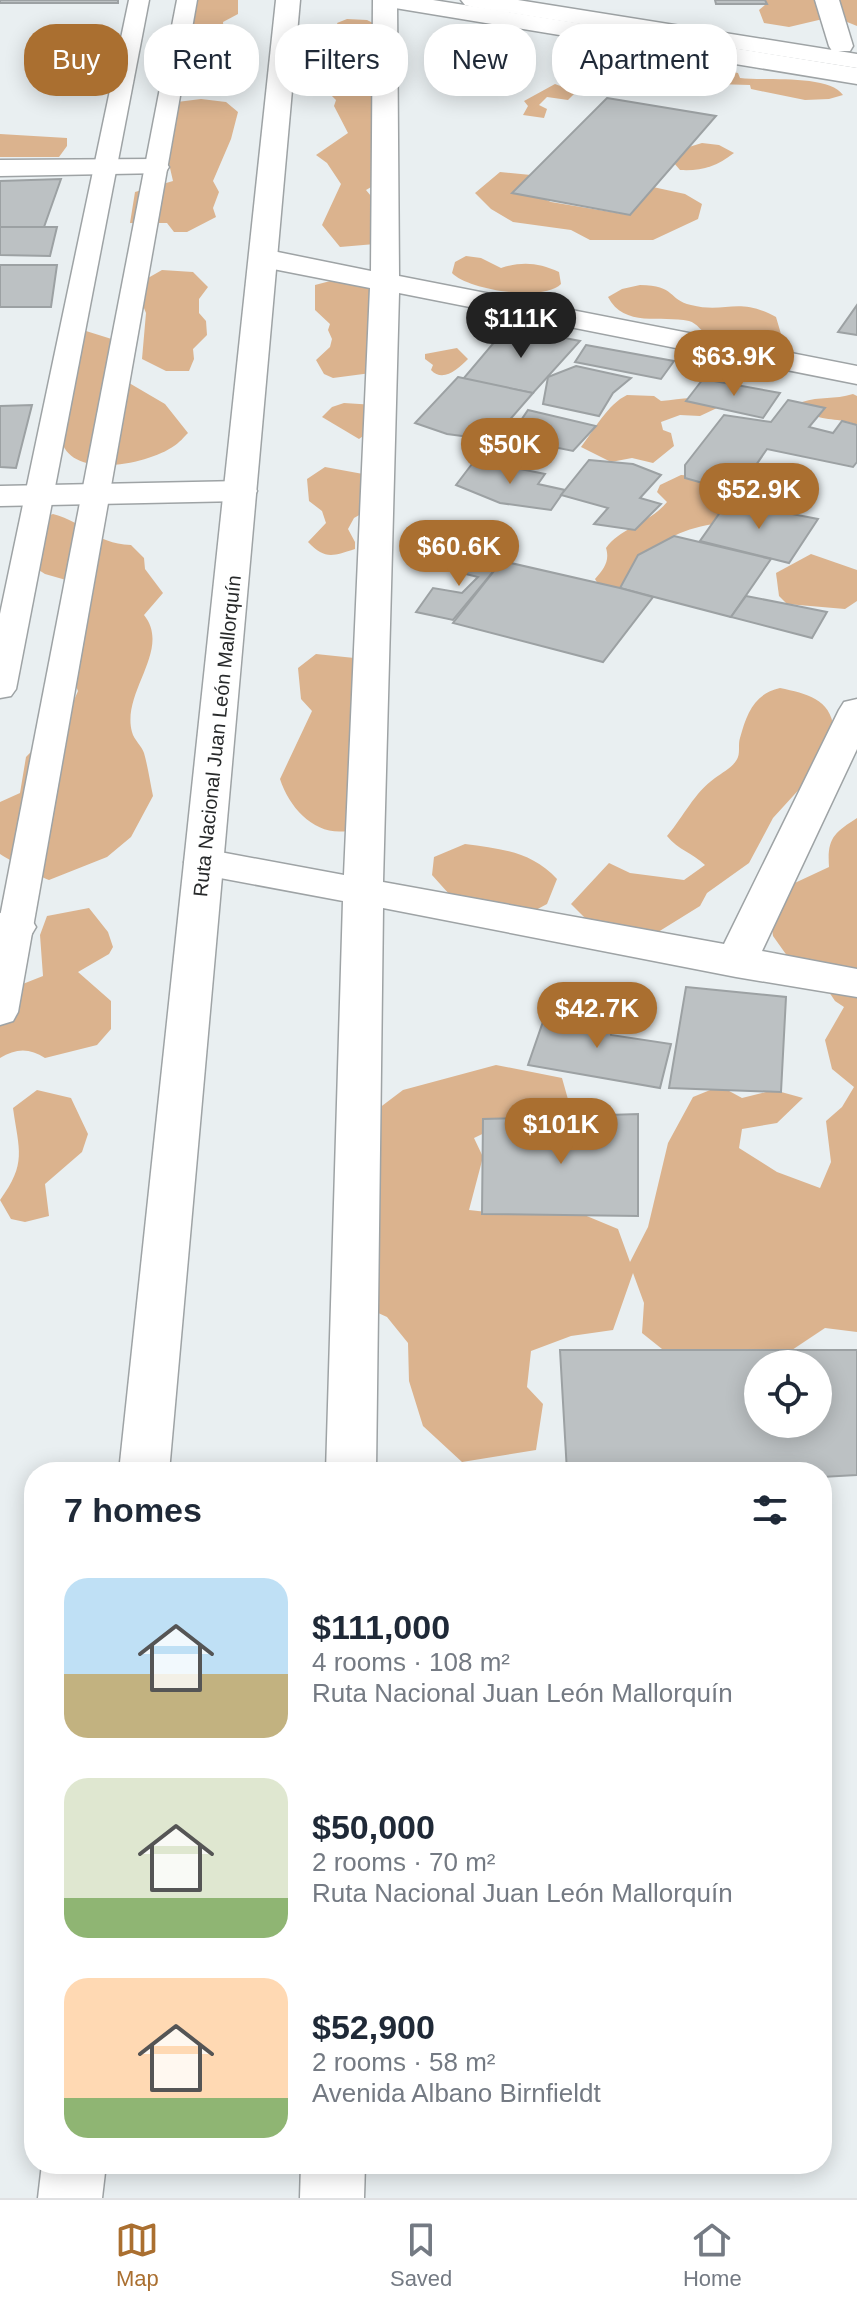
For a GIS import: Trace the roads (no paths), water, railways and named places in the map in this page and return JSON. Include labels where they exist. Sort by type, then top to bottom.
[{"type":"main road","name":"Ruta Nacional Juan León Mallorquín","points":[[145,1462],[288,0]]},
{"type":"main road","points":[[351,1462],[363,891],[385,282],[387,0],[857,76]]},
{"type":"main road","points":[[473,0],[852,52]]},
{"type":"main road","points":[[551,0],[852,52]]},
{"type":"main road","points":[[827,0],[852,52]]},
{"type":"main road","points":[[0,168],[156,167]]},
{"type":"main road","points":[[263,258],[857,375]]},
{"type":"main road","points":[[0,496],[241,491]]},
{"type":"main road","points":[[736,963],[857,710]]},
{"type":"main road","points":[[204,862],[857,983]]},
{"type":"main road","points":[[70,2198],[73,2174]]},
{"type":"main road","points":[[332,2198],[333,2174]]},
{"type":"lane","points":[[0,689],[139,0]]},
{"type":"lane","points":[[0,1012],[8,927],[96,492],[187,0]]}]
